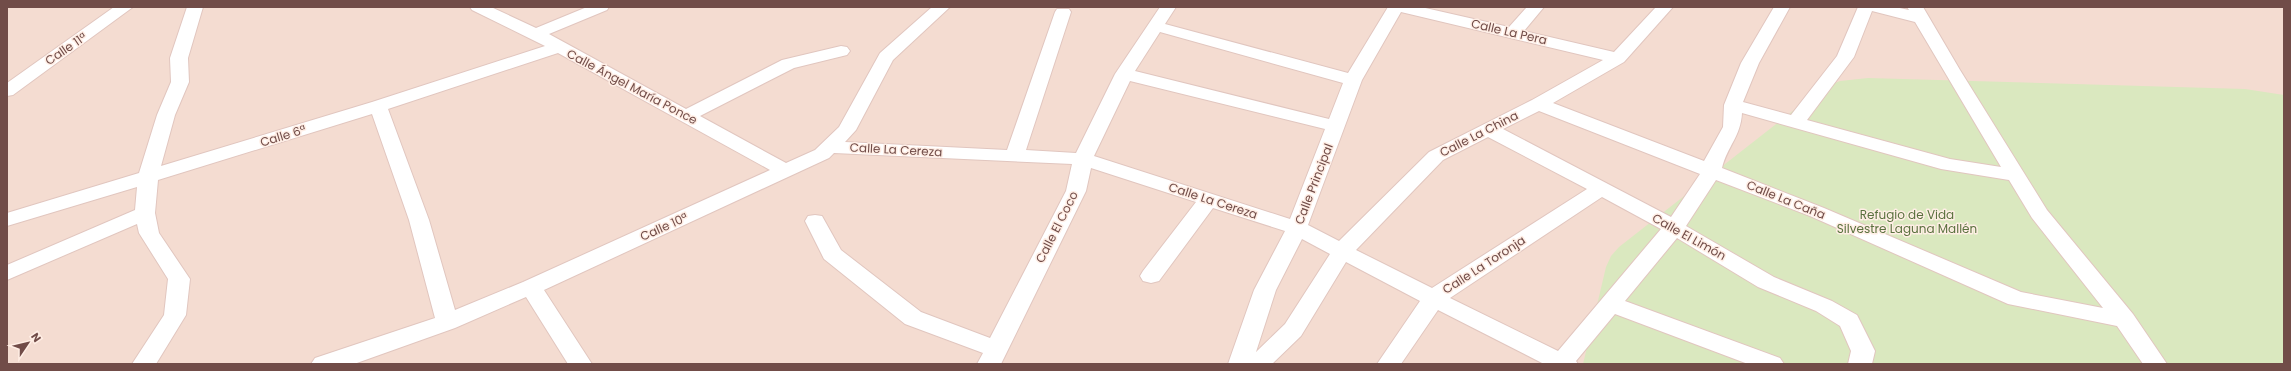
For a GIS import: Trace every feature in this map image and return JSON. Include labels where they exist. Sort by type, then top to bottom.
[{"type":"street","name":"Calle 11ª","points":[[7,91],[125,7]]},
{"type":"street","points":[[144,364],[175,315],[179,279],[149,233],[145,212],[148,177],[166,115],[180,82],[179,58],[195,7]]},
{"type":"street","name":"Calle Ángel María Ponce","points":[[478,7],[536,34],[784,170]]},
{"type":"street","points":[[536,34],[601,7]]},
{"type":"street","name":"Calle 10ª","points":[[337,362],[447,322],[531,287],[742,192],[784,170],[822,154],[847,130],[886,57],[942,7]]},
{"type":"street","name":"Calle El Coco","points":[[992,356],[1076,191],[1083,159],[1124,74],[1168,7]]},
{"type":"street","name":"Calle Principal","points":[[1240,364],[1265,290],[1297,228],[1353,80],[1396,7]]},
{"type":"street","name":"Calle La Pera","points":[[1400,7],[1514,32],[1618,58]]},
{"type":"street","points":[[1514,32],[1536,7]]},
{"type":"street","name":"Calle La China","points":[[1258,364],[1293,330],[1344,250],[1436,156],[1538,104],[1618,58],[1665,7]]},
{"type":"street","points":[[1563,363],[1673,229],[1712,170],[1715,158],[1732,127],[1733,105],[1750,63],[1782,7]]},
{"type":"street","points":[[1795,123],[1819,89],[1845,58],[1866,7]]},
{"type":"street","points":[[1874,7],[1918,12],[2039,213],[2125,320],[2155,364]]},
{"type":"street","points":[[1014,156],[1063,12]]},
{"type":"street","points":[[1155,26],[1353,80]]},
{"type":"street","name":"Calle 6ª","points":[[7,220],[378,106],[558,47]]},
{"type":"street","points":[[686,116],[788,64],[842,51]]},
{"type":"street","points":[[1124,74],[1336,126]]},
{"type":"street","name":"Calle La Caña","points":[[1538,104],[1712,170],[1817,212],[2016,299],[2125,320]]},
{"type":"street","points":[[1733,105],[1948,165],[2016,175]]},
{"type":"street","points":[[378,106],[419,220],[447,322]]},
{"type":"street","name":"Calle El Limón","points":[[1488,129],[1661,220],[1673,229],[1713,249],[1766,282],[1824,306],[1849,321],[1863,351],[1860,364]]},
{"type":"street","name":"Calle La Cereza","points":[[830,147],[1083,159],[1297,228],[1344,250],[1531,349],[1563,363]]},
{"type":"street","name":"Calle La Toronja","points":[[1389,364],[1435,298],[1601,189]]},
{"type":"street","points":[[1151,276],[1208,200]]},
{"type":"street","points":[[7,273],[145,212]]},
{"type":"street","points":[[815,221],[832,254],[913,318],[992,356]]},
{"type":"street","points":[[531,287],[580,364]]},
{"type":"street","points":[[1610,304],[1772,364]]},
{"type":"shaded area","points":[[7,7],[2284,7],[2284,364],[7,364]]},
{"type":"green space","name":"Refugio de Vida Silvestre Laguna Mallén","points":[[1868,78],[2245,89],[2284,95],[2284,364],[1583,364],[1606,267],[1611,256],[1619,247],[1822,88],[1840,81]]}]
